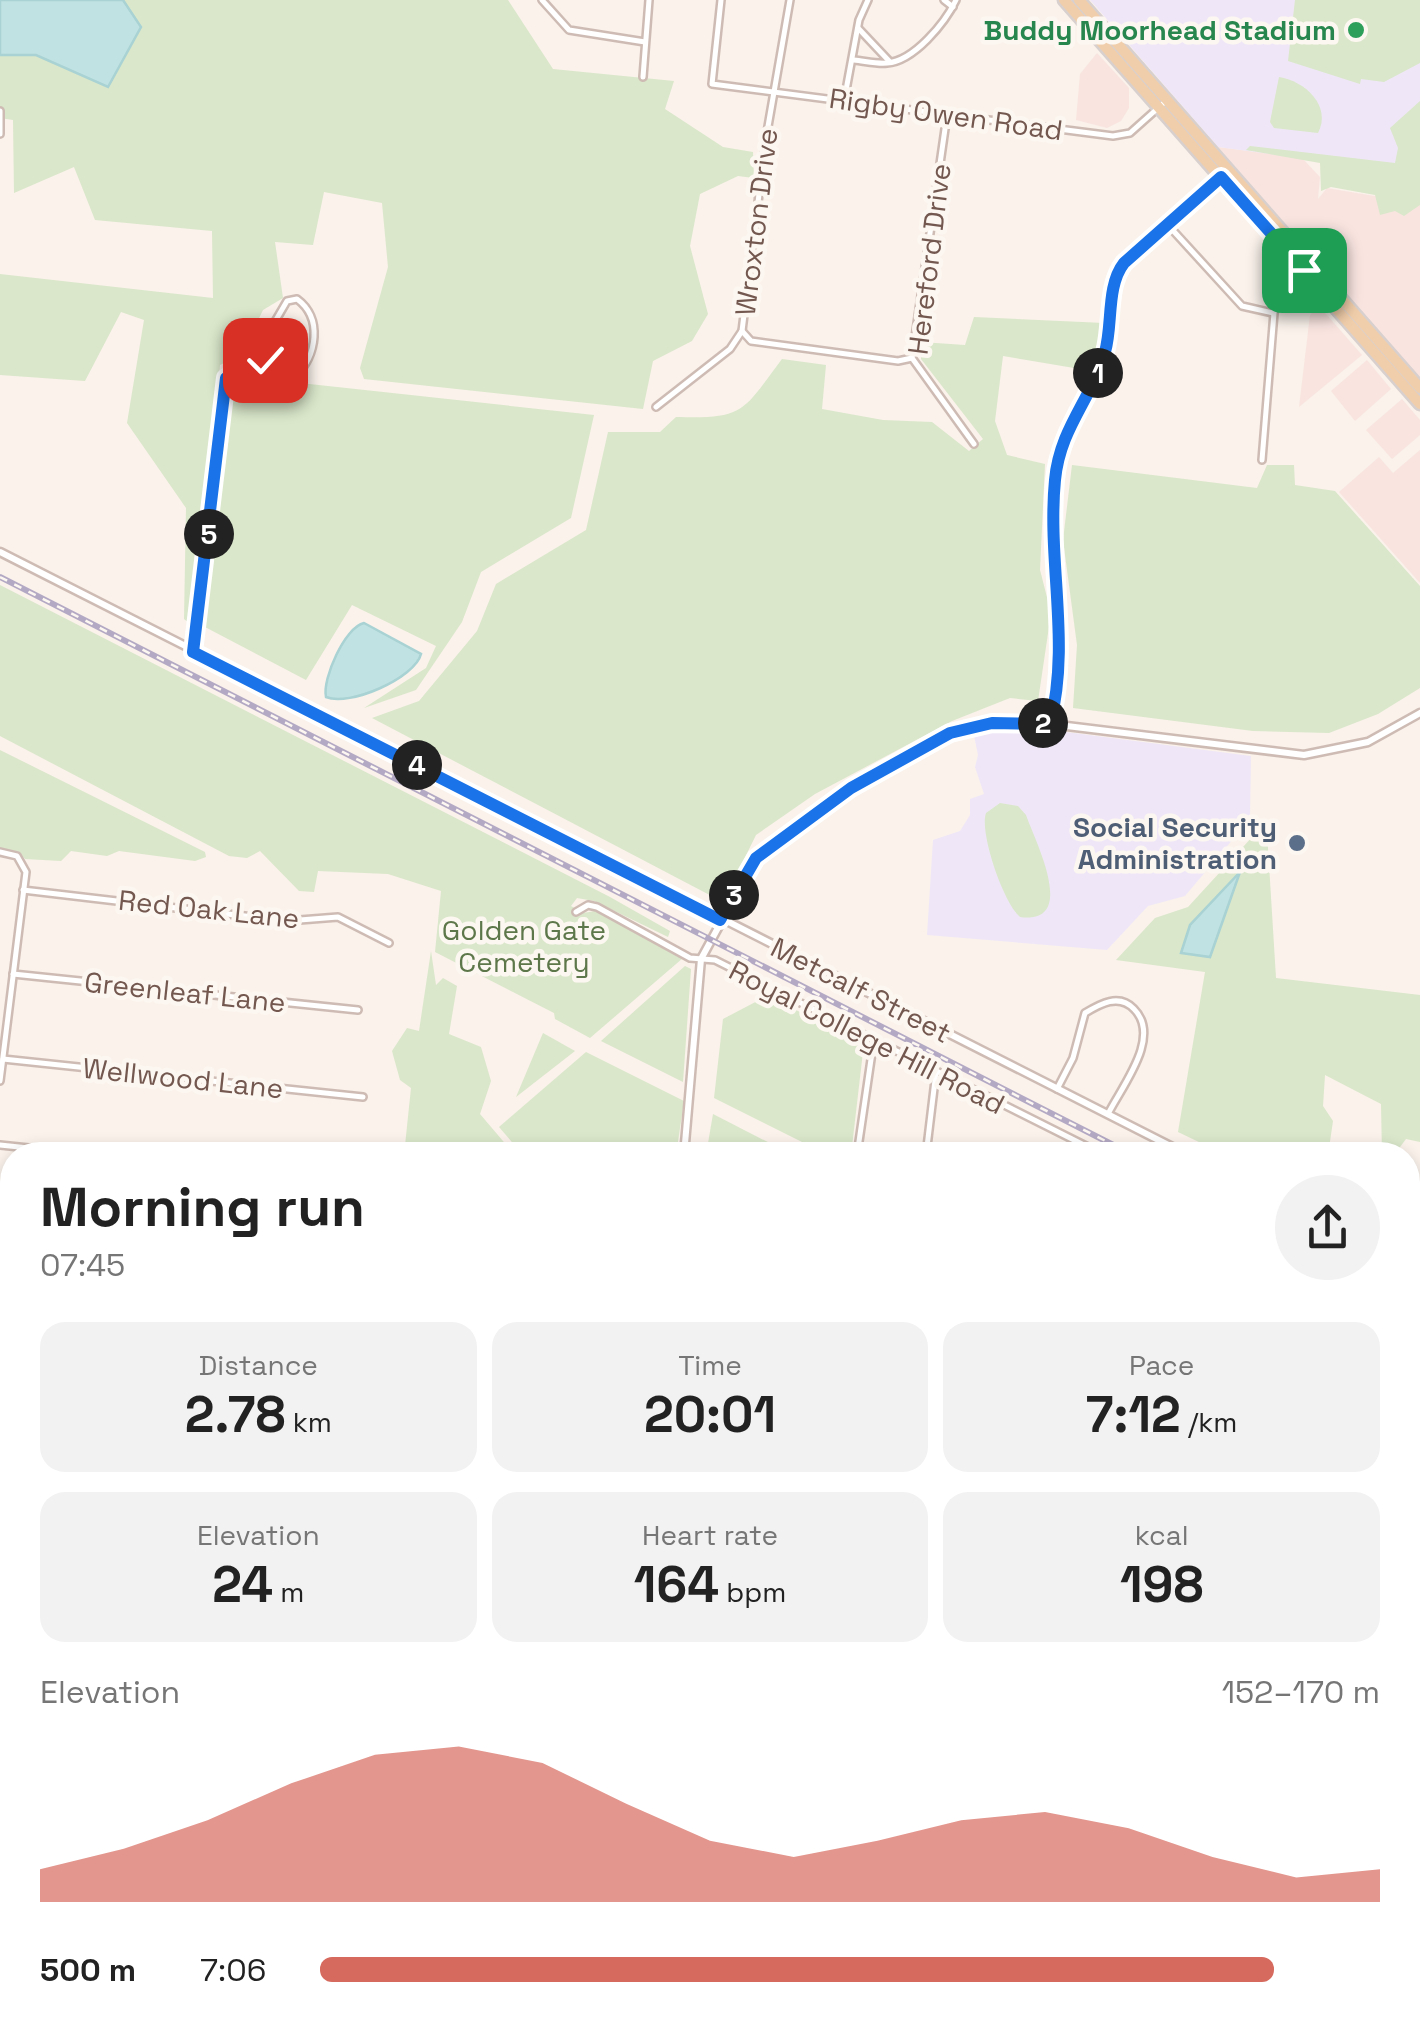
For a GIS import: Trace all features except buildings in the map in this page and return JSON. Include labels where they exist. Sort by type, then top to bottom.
[{"type":"main road","points":[[1064,0],[1260,206],[1420,404]]},
{"type":"main road","points":[[1078,0],[1122,48],[1221,177],[1270,233],[1342,300],[1420,391]]},
{"type":"main road","points":[[1079,17],[1087,16],[1122,48]]},
{"type":"main road","points":[[1221,177],[1228,177],[1260,206]]},
{"type":"main road","points":[[1404,386],[1420,391]]},
{"type":"street","points":[[542,0],[569,30],[645,42]]},
{"type":"street","points":[[643,77],[649,0]]},
{"type":"street","name":"Rigby Owen Road","points":[[721,0],[712,84],[1113,136],[1130,133],[1162,104]]},
{"type":"street","name":"Wroxton Drive","points":[[656,407],[730,349],[742,331],[790,0]]},
{"type":"street","points":[[844,101],[858,28],[868,0]]},
{"type":"street","points":[[854,60],[901,59],[941,24],[955,4],[944,0]]},
{"type":"street","points":[[858,28],[890,62]]},
{"type":"street","points":[[0,111],[0,134]]},
{"type":"street","name":"Hereford Drive","points":[[947,115],[912,358],[974,444]]},
{"type":"street","points":[[1050,724],[1062,640],[1051,547],[1058,460],[1070,421],[1103,361],[1118,272],[1221,177]]},
{"type":"street","points":[[1168,225],[1242,306],[1274,313]]},
{"type":"street","points":[[1262,460],[1274,313],[1281,289],[1306,267]]},
{"type":"street","points":[[193,652],[226,378],[239,370],[262,373],[295,377],[302,369],[314,331],[312,315],[297,300],[287,302],[269,330],[262,373]]},
{"type":"street","points":[[742,331],[751,341],[898,361],[912,358]]},
{"type":"street","name":"Metcalf Street","points":[[0,552],[1163,1142]]},
{"type":"street","points":[[685,1142],[701,960],[756,858],[851,788],[960,730],[1009,722],[1304,755],[1368,742],[1420,713]]},
{"type":"street","points":[[0,852],[21,860],[26,872],[0,1081]]},
{"type":"street","name":"Red Oak Lane","points":[[24,890],[287,921],[338,917],[389,943]]},
{"type":"street","name":"Royal College Hill Road","points":[[576,912],[588,905],[597,908],[701,960],[715,960],[1076,1142]]},
{"type":"street","name":"Greenleaf Lane","points":[[13,974],[358,1010]]},
{"type":"street","points":[[1057,1089],[1073,1058],[1084,1013],[1106,1000],[1129,1003],[1143,1018],[1146,1038],[1108,1114]]},
{"type":"street","points":[[859,1142],[874,1039]]},
{"type":"street","name":"Wellwood Lane","points":[[3,1059],[363,1097]]},
{"type":"street","points":[[928,1142],[936,1072]]},
{"type":"shaded area","points":[[1090,0],[1420,0],[1420,174],[1218,147]]},
{"type":"shaded area","points":[[1097,53],[1129,88],[1129,108],[1121,121],[1107,128],[1076,120],[1080,74]]},
{"type":"shaded area","points":[[1218,147],[1302,158],[1320,177],[1318,199],[1327,188],[1381,197],[1420,194],[1420,378]]},
{"type":"shaded area","points":[[1319,306],[1362,355],[1299,407],[1310,315]]},
{"type":"shaded area","points":[[1367,360],[1391,389],[1355,421],[1331,391]]},
{"type":"shaded area","points":[[1402,399],[1420,420],[1420,435],[1392,459],[1366,430]]},
{"type":"shaded area","points":[[1420,450],[1420,583],[1339,492],[1379,457],[1393,473]]},
{"type":"shaded area","points":[[1020,726],[1251,756],[1250,819],[1185,896],[1148,906],[1107,950],[927,935],[933,840],[960,831],[970,815],[970,799],[984,794],[975,767],[978,755],[973,731]]},
{"type":"green space","points":[[0,0],[508,0],[553,69],[674,81],[665,109],[723,147],[753,152],[754,178],[738,176],[700,194],[690,246],[708,314],[692,341],[653,361],[643,409],[364,379],[360,368],[388,267],[382,203],[324,192],[313,245],[275,242],[283,298],[263,310],[241,355],[220,365],[193,626],[184,619],[186,508],[127,423],[144,320],[121,312],[85,381],[0,375],[0,274],[213,298],[212,231],[95,220],[74,167],[14,193],[13,120],[0,118]]},
{"type":"green space","name":"Buddy Moorhead Stadium","points":[[1295,0],[1420,0],[1420,63],[1384,82],[1361,79],[1360,84],[1288,61]]},
{"type":"green space","points":[[1279,77],[1289,79],[1314,96],[1321,113],[1318,133],[1274,128],[1270,122]]},
{"type":"green space","points":[[1420,101],[1420,205],[1404,216],[1395,211],[1380,215],[1375,195],[1331,187],[1321,191],[1320,163],[1246,150],[1250,146],[1395,163],[1398,148],[1390,128]]},
{"type":"green space","points":[[974,317],[1104,323],[1103,341],[1086,370],[1003,356],[995,421],[1007,455],[1045,464],[1040,570],[1051,613],[1038,701],[1010,698],[952,721],[815,794],[756,835],[723,902],[372,718],[419,701],[477,631],[496,584],[586,530],[608,432],[660,432],[676,417],[729,414],[749,401],[782,359],[826,365],[822,409],[883,420],[932,422],[969,451],[983,439],[921,359],[921,342],[965,345]]},
{"type":"green space","points":[[245,377],[594,415],[571,518],[481,572],[462,622],[416,690],[364,708],[426,668],[436,646],[352,605],[306,680],[205,627],[232,390]]},
{"type":"green space","points":[[1072,465],[1257,488],[1267,465],[1294,465],[1295,485],[1335,491],[1420,586],[1420,688],[1378,714],[1329,733],[1253,731],[1073,708],[1077,645],[1063,540]]},
{"type":"green space","name":"Golden Gate Cemetery","points":[[0,585],[610,897],[670,931],[668,937],[594,901],[577,898],[571,906],[583,913],[595,911],[683,958],[590,1038],[555,1019],[554,1013],[435,952],[441,891],[388,874],[318,871],[314,892],[299,891],[260,851],[247,858],[229,856],[0,736]]},
{"type":"green space","points":[[0,750],[205,852],[206,857],[195,861],[119,851],[107,856],[71,851],[61,861],[25,859],[19,852],[0,850]]},
{"type":"green space","points":[[1000,803],[1018,806],[1026,815],[1044,861],[1050,895],[1047,908],[1038,916],[1020,917],[994,868],[985,823],[986,813]]},
{"type":"green space","points":[[1267,832],[1276,978],[1420,995],[1420,1142],[1382,1142],[1381,1104],[1325,1075],[1323,1106],[1333,1121],[1330,1142],[1199,1142],[1178,1132],[1205,972],[1116,960],[1155,918],[1188,907],[1254,835]],"holes":[[[1238,874],[1210,957],[1181,952]]]},
{"type":"green space","points":[[431,951],[436,985],[443,978],[457,986],[449,1034],[481,1047],[491,1081],[480,1114],[504,1142],[405,1142],[411,1088],[400,1080],[392,1051],[407,1028],[419,1031]]},
{"type":"green space","points":[[685,966],[691,969],[683,1082],[601,1041]]},
{"type":"green space","points":[[767,996],[864,1043],[853,1142],[802,1142],[714,1098],[723,1019]]},
{"type":"green space","points":[[543,1033],[575,1051],[516,1097]]},
{"type":"green space","points":[[586,1052],[684,1101],[678,1142],[512,1142],[499,1127]]},
{"type":"green space","points":[[713,1114],[768,1142],[708,1142]]},
{"type":"water","points":[[0,0],[123,0],[141,27],[108,87],[36,55],[0,55]]},
{"type":"water","points":[[364,623],[421,654],[407,672],[380,688],[350,698],[326,697],[336,655],[349,634]]},
{"type":"water","points":[[1240,872],[1210,957],[1181,953],[1190,925]]},
{"type":"railway","points":[[0,577],[1108,1142]]},
{"type":"place","name":"Buddy Moorhead Stadium","points":[[1356,30]]},
{"type":"place","name":"Social Security Administration","points":[[1297,843]]},
{"type":"route","points":[[265,360],[262,373],[239,370],[226,378],[193,652],[720,920],[756,858],[851,788],[950,733],[992,723],[1050,724],[1062,640],[1051,547],[1058,460],[1070,421],[1103,361],[1116,278],[1124,263],[1221,177],[1304,270]]}]
